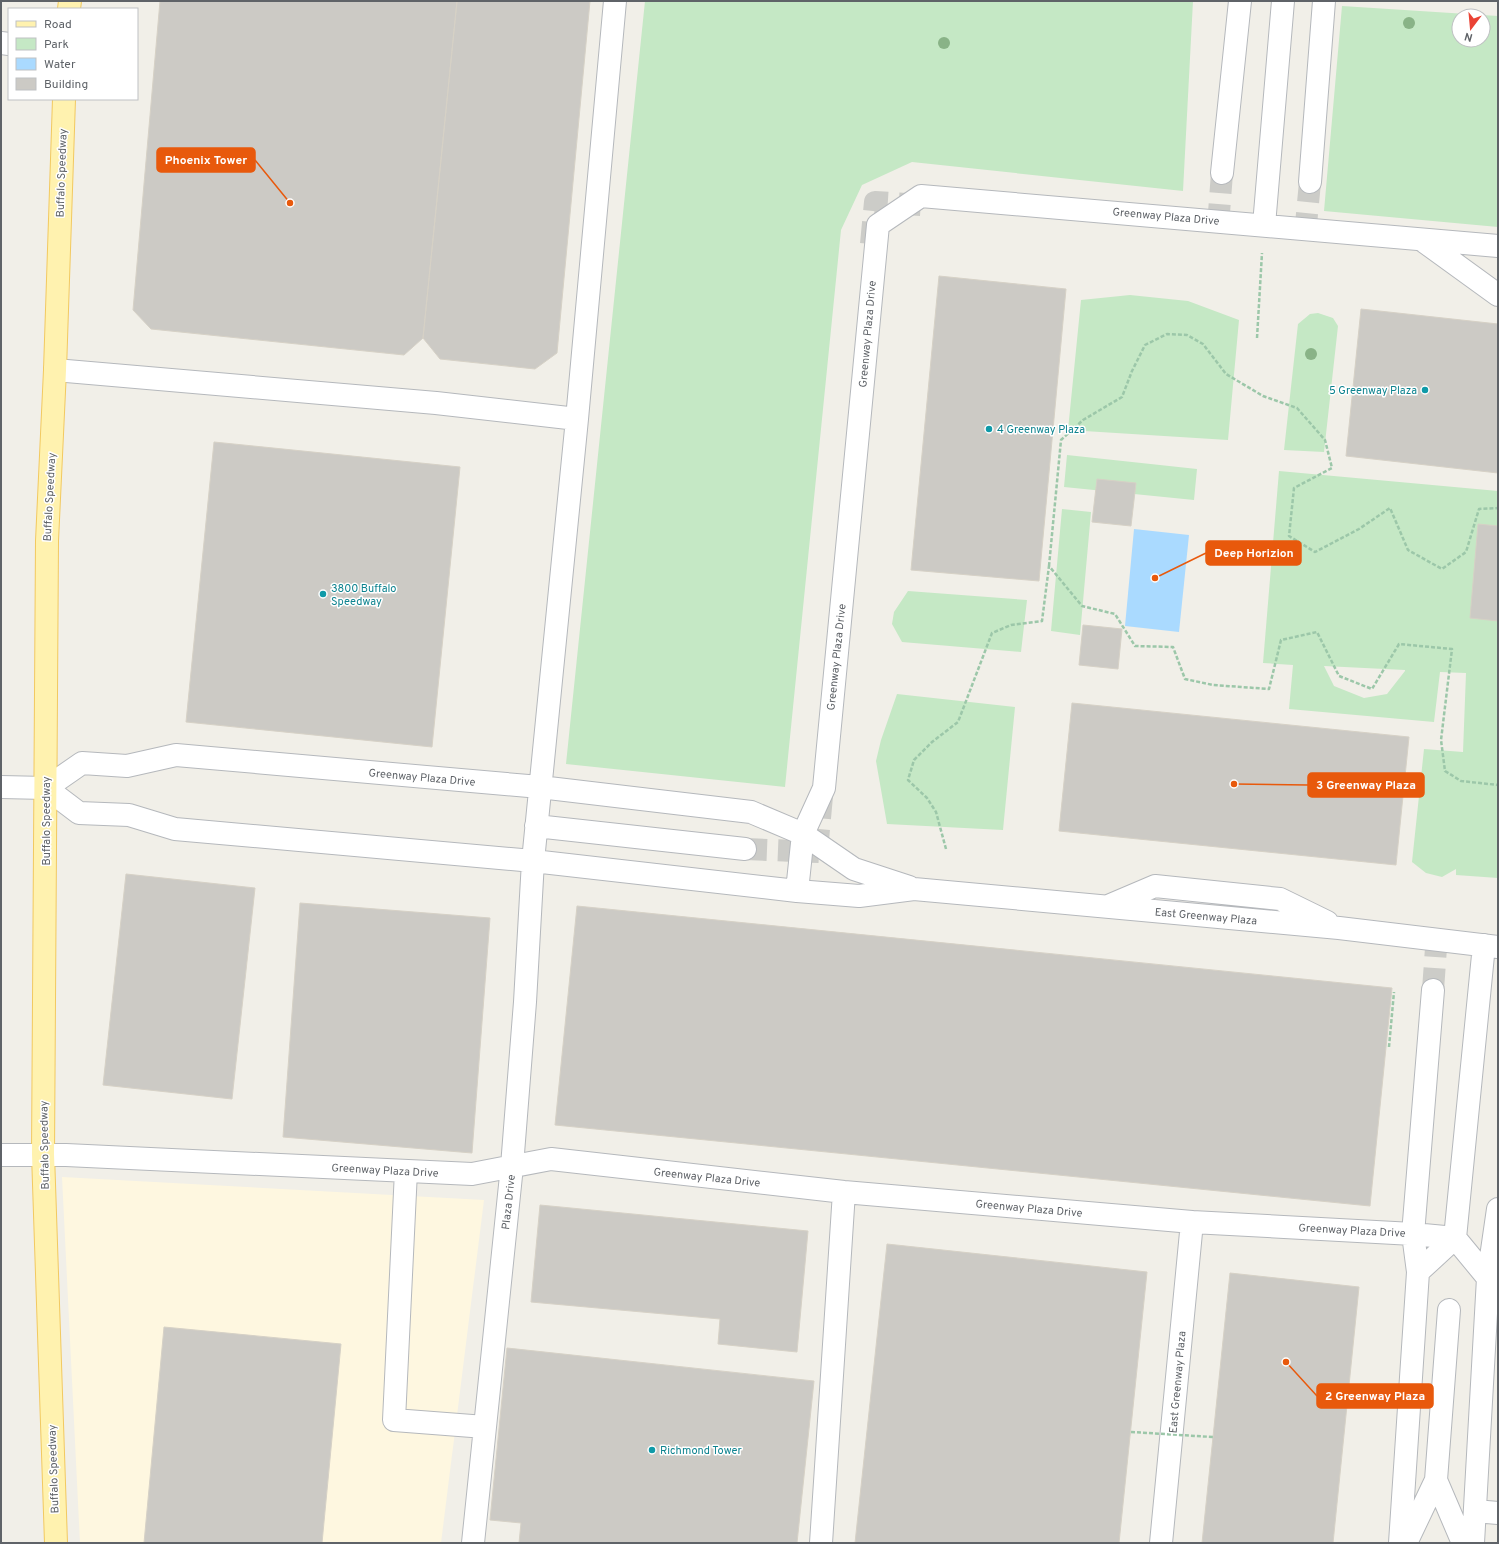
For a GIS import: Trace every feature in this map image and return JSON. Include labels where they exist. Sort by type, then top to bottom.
[{"type":"main road","name":"Buffalo Speedway","points":[[56,1543],[43,1154],[47,541],[55,370],[64,100]]},
{"type":"street","name":"Plaza Drive","points":[[473,1543],[512,1166],[525,1002],[536,826],[577,419],[615,1]]},
{"type":"street","points":[[1222,173],[1240,1]]},
{"type":"street","points":[[1283,1],[1264,225],[1498,246]]},
{"type":"street","points":[[1310,182],[1324,1]]},
{"type":"street","name":"Greenway Plaza Drive","points":[[797,891],[803,834],[824,788],[878,226],[922,196],[1264,225]]},
{"type":"street","points":[[1422,240],[1498,295]]},
{"type":"street","points":[[55,370],[436,403],[577,419]]},
{"type":"street","name":"Greenway Plaza Drive","points":[[46,788],[82,763],[127,766],[176,755],[540,788],[751,812],[803,834],[854,869],[914,889]]},
{"type":"street","points":[[1,787],[46,788],[79,814],[130,815],[175,829],[533,861],[797,891],[859,896],[914,889],[1107,906],[1154,886],[1280,898],[1339,928],[1491,946],[1455,1238],[1418,1272]]},
{"type":"street","points":[[536,826],[744,849]]},
{"type":"street","name":"Greenway Plaza Drive","points":[[1400,1543],[1418,1272],[1413,1234],[1433,990]]},
{"type":"street","name":"Greenway Plaza Drive","points":[[1,1155],[43,1154],[472,1174],[551,1159],[844,1192],[1192,1222],[1413,1234],[1455,1238]]},
{"type":"street","points":[[406,1171],[394,1420],[485,1427]]},
{"type":"street","points":[[821,1543],[844,1192]]},
{"type":"street","points":[[1473,1543],[1488,1278],[1498,1209]]},
{"type":"street","name":"East Greenway Plaza","points":[[1161,1543],[1192,1222]]},
{"type":"street","points":[[1455,1238],[1488,1278]]},
{"type":"street","points":[[1406,1543],[1436,1480],[1449,1310]]},
{"type":"street","points":[[1436,1480],[1463,1543]]},
{"type":"street","points":[[1475,1511],[1498,1513]]},
{"type":"path","points":[[1257,338],[1264,225]]},
{"type":"path","points":[[946,849],[936,812],[927,798],[908,780],[914,760],[932,742],[958,722],[992,633],[1010,625],[1042,621],[1049,566],[1061,440],[1083,420],[1122,396],[1145,345],[1167,334],[1187,334],[1203,344],[1226,374],[1263,396],[1297,408],[1325,440],[1332,468],[1294,488],[1289,536],[1315,552],[1359,529],[1390,508],[1408,550],[1442,569],[1466,552],[1479,509],[1498,508]]},
{"type":"path","points":[[1049,566],[1082,606],[1116,614],[1135,646],[1173,647],[1185,679],[1213,684],[1269,689],[1281,640],[1317,632],[1339,676],[1372,689],[1399,644],[1452,649],[1441,740],[1445,771],[1461,780],[1498,785]]},
{"type":"path","points":[[1389,1047],[1394,992]]},
{"type":"path","points":[[1131,1432],[1213,1437]]},
{"type":"shaded area","points":[[62,1177],[484,1200],[441,1543],[80,1543]]},
{"type":"green space","points":[[645,1],[1193,1],[1183,191],[912,162],[862,185],[841,230],[785,787],[566,764]]},
{"type":"green space","points":[[1342,6],[1451,13],[1451,48],[1491,48],[1491,16],[1498,16],[1498,227],[1324,211]]},
{"type":"green space","points":[[1130,295],[1188,301],[1239,320],[1228,440],[1068,430],[1081,300]]},
{"type":"green space","points":[[1318,313],[1333,318],[1338,326],[1324,452],[1284,450],[1298,324],[1310,314]]},
{"type":"green space","points":[[1067,455],[1197,469],[1194,500],[1064,487]]},
{"type":"green space","points":[[1279,471],[1498,491],[1498,878],[1456,875],[1456,869],[1442,877],[1426,873],[1412,862],[1424,749],[1463,752],[1466,673],[1440,672],[1434,722],[1289,709],[1293,665],[1263,663]],"holes":[[[1324,666],[1405,670],[1387,694],[1364,698],[1334,686]]]},
{"type":"green space","points":[[1062,509],[1091,512],[1080,635],[1051,631]]},
{"type":"green space","points":[[908,591],[1027,600],[1021,652],[902,642],[892,624],[894,612]]},
{"type":"green space","points":[[897,694],[1015,707],[1003,830],[887,824],[876,761],[881,740]]},
{"type":"water","points":[[1134,529],[1189,535],[1179,632],[1125,626]]},
{"type":"building","points":[[160,1],[457,1],[423,338],[404,355],[151,329],[133,310]]},
{"type":"building","points":[[457,1],[590,1],[557,353],[535,369],[440,359],[423,338]]},
{"type":"building","name":"4 Greenway Plaza","points":[[939,276],[1066,289],[1039,581],[911,570]]},
{"type":"building","name":"5 Greenway Plaza","points":[[1361,309],[1498,324],[1498,473],[1346,456]]},
{"type":"building","name":"3800 Buffalo Speedway","points":[[214,442],[460,467],[432,747],[186,722]]},
{"type":"building","points":[[1097,479],[1136,483],[1131,526],[1092,522]]},
{"type":"building","points":[[1478,524],[1498,526],[1498,621],[1470,618]]},
{"type":"building","points":[[1083,625],[1122,629],[1118,669],[1079,665]]},
{"type":"building","points":[[1072,703],[1409,737],[1396,865],[1059,831]]},
{"type":"building","points":[[126,874],[255,888],[232,1099],[103,1085]]},
{"type":"building","points":[[300,903],[490,918],[472,1153],[283,1137]]},
{"type":"building","points":[[577,906],[1392,988],[1370,1206],[555,1125]]},
{"type":"building","points":[[540,1205],[808,1231],[797,1352],[718,1344],[720,1319],[531,1302]]},
{"type":"building","points":[[887,1244],[1147,1272],[1119,1543],[855,1543]]},
{"type":"building","points":[[1230,1273],[1359,1287],[1333,1543],[1202,1543]]},
{"type":"building","points":[[164,1327],[341,1344],[322,1543],[144,1543]]},
{"type":"building","name":"Richmond Tower","points":[[507,1348],[814,1381],[797,1543],[519,1543],[521,1523],[490,1520]]},
{"type":"tunnel","points":[[1218,226],[1222,173]]},
{"type":"tunnel","points":[[1305,235],[1310,182]]},
{"type":"tunnel","points":[[871,244],[875,202],[921,205]]},
{"type":"tunnel","points":[[817,851],[822,796]]},
{"type":"tunnel","points":[[745,849],[819,852]]},
{"type":"tunnel","points":[[1433,990],[1436,948]]},
{"type":"place","name":"Phoenix Tower","points":[[290,203]]},
{"type":"place","name":"5 Greenway Plaza","points":[[1425,390]]},
{"type":"place","name":"4 Greenway Plaza","points":[[989,429]]},
{"type":"place","name":"Deep Horizion","points":[[1155,578]]},
{"type":"place","name":"3800 Buffalo Speedway","points":[[323,594]]},
{"type":"place","name":"3 Greenway Plaza","points":[[1234,784]]},
{"type":"place","name":"2 Greenway Plaza","points":[[1286,1362]]},
{"type":"place","name":"Richmond Tower","points":[[652,1450]]}]
